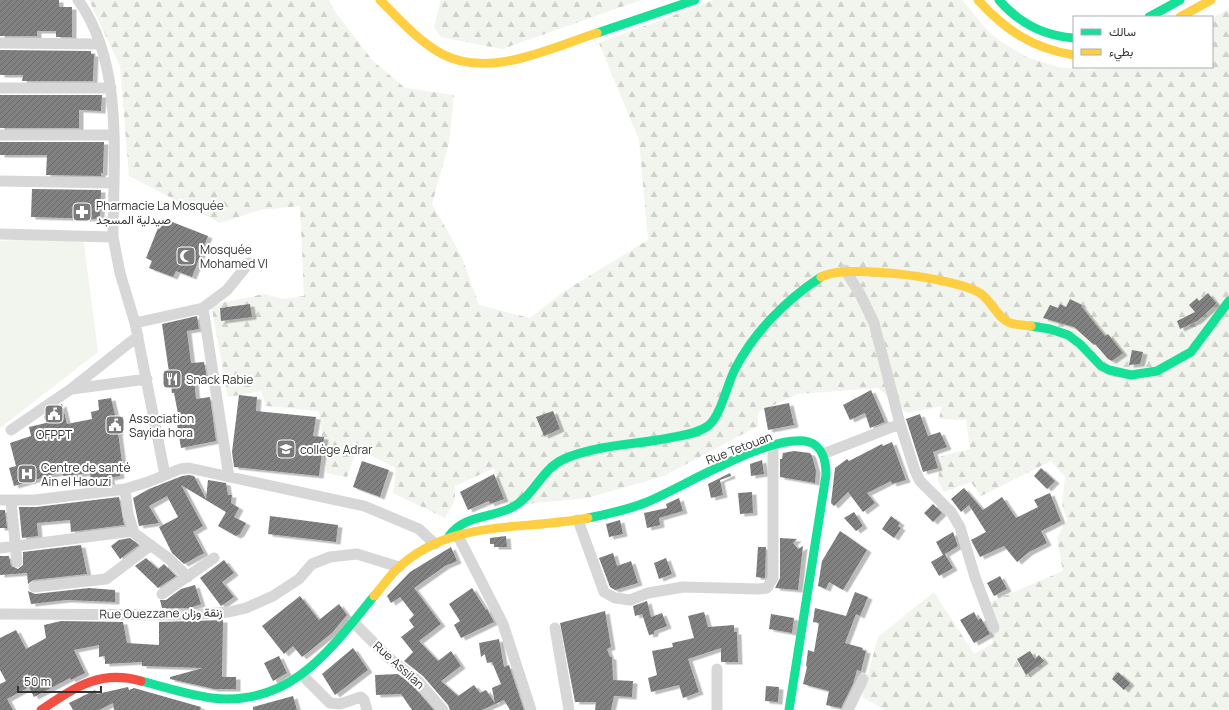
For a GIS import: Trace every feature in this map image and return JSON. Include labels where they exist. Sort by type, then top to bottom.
[{"type":"street","points":[[78,0],[100,44],[111,88],[114,135],[113,237],[120,273],[138,336],[165,475]]},
{"type":"street","points":[[380,0],[422,39],[440,53],[462,63],[481,65],[501,64],[521,58],[695,0]]},
{"type":"street","points":[[978,0],[1002,26],[1022,40],[1040,48],[1073,55]]},
{"type":"street","points":[[1000,0],[1015,16],[1030,26],[1051,35],[1073,38]]},
{"type":"street","points":[[1151,16],[1180,0]]},
{"type":"street","points":[[1182,16],[1211,0]]},
{"type":"street","points":[[0,43],[100,44]]},
{"type":"street","points":[[0,88],[111,88]]},
{"type":"street","points":[[0,135],[114,135]]},
{"type":"street","points":[[0,181],[113,183]]},
{"type":"street","points":[[0,234],[113,237]]},
{"type":"street","points":[[135,323],[203,308],[227,290],[249,263]]},
{"type":"street","points":[[531,710],[503,624],[453,537],[458,525],[507,509],[523,501],[552,466],[560,460],[588,451],[644,444],[679,436],[706,427],[716,417],[729,381],[760,329],[824,275],[845,270],[912,277],[969,288],[980,292],[1002,318],[1010,323],[1050,329],[1068,335],[1080,344],[1101,366],[1109,370],[1131,375],[1158,371],[1192,352],[1229,302]]},
{"type":"street","points":[[845,270],[859,292],[874,323],[900,424],[920,481],[951,512],[960,527],[975,577],[994,628]]},
{"type":"street","points":[[203,308],[229,477]]},
{"type":"street","points":[[11,430],[71,389],[138,336]]},
{"type":"street","points":[[71,389],[147,379]]},
{"type":"street","points":[[789,710],[824,488],[826,466],[823,454],[900,424]]},
{"type":"street","name":"Rue Tetouan","points":[[41,710],[73,690],[101,677],[115,676],[130,678],[210,699],[229,700],[267,694],[281,688],[302,675],[327,653],[399,567],[435,544],[453,537],[505,526],[578,520],[645,503],[699,476],[773,445],[809,442],[823,454]]},
{"type":"street","points":[[578,520],[604,592],[615,598],[630,600],[648,593],[683,587],[767,588],[773,578],[773,445]]},
{"type":"street","points":[[17,562],[16,547],[6,501],[35,500],[125,489],[185,468],[364,506],[419,529],[435,544]]},
{"type":"street","points":[[125,489],[128,514],[133,531],[188,577]]},
{"type":"street","points":[[0,548],[133,531]]},
{"type":"street","points":[[34,587],[106,579],[151,545]]},
{"type":"street","name":"Rue Ouezzane زنقة وزان","points":[[0,614],[187,615],[229,612],[246,608],[273,596],[299,579],[312,564],[330,557],[357,554],[399,567]]},
{"type":"street","points":[[162,594],[214,558]]},
{"type":"street","name":"Rue Assilan","points":[[353,622],[388,657],[418,682],[443,710]]},
{"type":"street","points":[[555,628],[569,710]]},
{"type":"street","points":[[717,669],[717,710]]},
{"type":"street","points":[[302,675],[330,703],[340,704],[361,697],[364,700],[367,710]]},
{"type":"street","points":[[848,710],[863,679]]},
{"type":"green space","points":[[89,0],[329,0],[336,13],[373,61],[405,88],[454,95],[449,143],[432,204],[461,255],[479,305],[530,318],[563,292],[648,240],[639,140],[599,43],[714,0],[962,0],[987,30],[1000,41],[1027,57],[1058,67],[1090,70],[1112,68],[1213,68],[1213,17],[1229,9],[1229,710],[885,710],[862,697],[878,637],[934,592],[974,654],[993,643],[983,605],[1063,571],[1057,538],[1067,520],[1062,505],[1065,477],[1051,461],[981,496],[971,482],[944,492],[938,481],[941,456],[970,449],[966,420],[939,419],[942,406],[907,413],[878,388],[798,394],[758,412],[758,426],[664,476],[587,498],[505,506],[494,468],[455,486],[455,500],[445,518],[393,493],[396,468],[357,449],[347,477],[326,473],[319,411],[266,406],[261,391],[228,397],[211,305],[264,294],[283,299],[304,296],[300,206],[260,210],[220,223],[129,176],[120,66]]},
{"type":"green space","points":[[441,0],[641,0],[502,49],[441,37],[434,27]]},
{"type":"green space","points":[[83,236],[98,352],[0,428],[0,241]]},
{"type":"building","points":[[0,0],[59,0],[59,7],[72,7],[72,37],[56,37],[56,31],[37,31],[37,36],[0,36]]},
{"type":"building","points":[[0,50],[91,51],[91,54],[94,54],[93,81],[22,81],[23,75],[0,75]]},
{"type":"building","points":[[0,95],[102,95],[101,111],[79,110],[79,128],[0,128]]},
{"type":"building","points":[[0,142],[104,142],[103,173],[101,173],[101,176],[46,175],[47,155],[0,155]]},
{"type":"building","points":[[32,189],[101,190],[100,219],[31,217]]},
{"type":"building","points":[[162,218],[208,236],[192,277],[176,271],[173,277],[149,268],[152,261],[146,258]]},
{"type":"building","points":[[1208,293],[1216,303],[1214,306],[1197,321],[1180,329],[1177,321],[1195,312],[1189,305],[1197,298],[1199,301]]},
{"type":"building","points":[[1070,299],[1082,305],[1081,306],[1105,336],[1108,334],[1123,353],[1112,361],[1108,359],[1095,344],[1094,345],[1074,327],[1043,318],[1050,305],[1058,308],[1060,304],[1066,307]]},
{"type":"building","points":[[250,304],[252,317],[221,321],[220,308]]},
{"type":"building","points":[[197,316],[199,329],[187,331],[191,363],[204,362],[207,378],[194,380],[196,399],[210,397],[216,441],[181,448],[177,424],[180,424],[174,393],[172,393],[162,324]]},
{"type":"building","points":[[1132,350],[1143,352],[1140,364],[1129,365]]},
{"type":"building","points":[[871,390],[885,422],[870,428],[865,413],[850,420],[843,405]]},
{"type":"building","name":"collège Adrar","points":[[239,395],[257,397],[256,411],[316,417],[313,436],[324,437],[319,476],[234,467],[232,452]]},
{"type":"building","points":[[111,398],[119,432],[122,462],[118,463],[120,476],[110,478],[111,484],[92,486],[90,473],[63,476],[62,472],[14,486],[9,468],[16,466],[10,443],[31,436],[29,427],[46,423],[44,416],[62,404],[67,424],[92,419],[91,412],[99,410],[98,400]]},
{"type":"building","points":[[789,403],[794,425],[768,430],[764,408]]},
{"type":"building","points":[[553,411],[560,429],[544,436],[536,417]]},
{"type":"building","points":[[920,414],[928,436],[940,432],[947,447],[933,452],[938,468],[923,472],[906,419]]},
{"type":"building","points":[[892,442],[906,480],[892,484],[891,481],[867,493],[875,503],[863,512],[848,492],[834,506],[831,503],[835,468],[847,459],[849,461],[882,444],[883,446]]},
{"type":"building","points":[[794,451],[810,453],[812,456],[816,471],[815,483],[780,477],[780,459],[782,459],[783,453]]},
{"type":"building","points":[[762,460],[764,474],[751,476],[750,464]]},
{"type":"building","points":[[362,461],[389,470],[380,497],[353,487]]},
{"type":"building","points":[[1041,468],[1055,481],[1047,489],[1034,476]]},
{"type":"building","points":[[730,473],[731,476],[720,480],[723,495],[711,498],[708,484]]},
{"type":"building","points":[[494,474],[504,499],[490,504],[489,501],[468,510],[460,492]]},
{"type":"building","points":[[182,476],[194,476],[206,499],[208,480],[226,483],[228,495],[232,495],[231,503],[239,508],[234,517],[246,523],[240,534],[236,536],[218,526],[226,512],[181,485],[203,526],[193,532],[204,553],[184,564],[172,553],[159,527],[178,517],[167,496],[149,506],[159,523],[139,526],[133,498],[149,489]]},
{"type":"building","points":[[964,488],[983,510],[1002,497],[1016,518],[1038,507],[1034,500],[1050,493],[1061,521],[1041,531],[1047,543],[1029,552],[1017,562],[1004,546],[980,557],[971,540],[986,532],[969,505],[961,512],[951,499]]},
{"type":"building","points":[[752,492],[753,513],[740,514],[738,493]]},
{"type":"building","points":[[119,497],[124,525],[71,532],[70,520],[37,523],[38,536],[22,538],[19,507],[36,507]]},
{"type":"building","points":[[679,498],[683,511],[659,518],[660,525],[647,528],[644,513],[667,508],[666,504]]},
{"type":"building","points":[[933,504],[942,513],[933,522],[924,513]]},
{"type":"building","points":[[0,510],[5,510],[7,528],[0,528]]},
{"type":"building","points":[[854,512],[863,526],[856,531],[844,518]]},
{"type":"building","points":[[270,516],[338,525],[336,542],[268,534]]},
{"type":"building","points":[[891,516],[900,523],[898,526],[901,528],[894,538],[882,529]]},
{"type":"building","points":[[620,520],[623,534],[609,537],[606,524]]},
{"type":"building","points":[[840,531],[867,550],[843,590],[829,582],[826,589],[818,586],[822,561]]},
{"type":"building","points":[[953,532],[958,546],[945,554],[953,568],[939,576],[931,562],[943,555],[936,542]]},
{"type":"building","points":[[506,536],[507,547],[494,547],[494,544],[490,544],[490,538]]},
{"type":"building","points":[[130,538],[139,545],[120,559],[111,546],[119,540]]},
{"type":"building","points":[[780,538],[797,539],[793,543],[798,549],[803,546],[798,590],[775,588],[780,578]]},
{"type":"building","points":[[81,545],[87,574],[33,580],[28,584],[27,573],[0,575],[0,556],[9,556],[11,566],[18,569],[23,565],[23,552]]},
{"type":"building","points":[[451,547],[457,561],[445,566],[414,588],[441,624],[419,641],[438,661],[451,651],[461,666],[441,681],[458,696],[474,685],[480,693],[486,690],[495,703],[492,688],[501,684],[492,662],[487,663],[485,654],[481,657],[479,643],[499,639],[504,667],[509,665],[524,710],[510,710],[504,700],[482,710],[450,710],[448,705],[423,676],[404,661],[413,652],[401,637],[414,627],[409,620],[414,615],[400,597],[391,603],[387,596],[410,572]]},
{"type":"building","points":[[758,547],[766,547],[765,578],[756,577]]},
{"type":"building","points":[[613,553],[617,566],[631,561],[638,583],[615,590],[610,587],[599,558]]},
{"type":"building","points":[[146,558],[158,569],[164,564],[176,576],[158,588],[135,566]]},
{"type":"building","points":[[666,558],[672,574],[659,579],[654,563]]},
{"type":"building","points":[[224,560],[234,573],[222,582],[234,597],[221,606],[200,578]]},
{"type":"building","points":[[1000,576],[1007,589],[994,596],[987,583]]},
{"type":"building","points":[[195,585],[201,604],[190,608],[162,608],[160,600],[166,600],[181,589]]},
{"type":"building","points":[[89,588],[115,590],[115,602],[66,600],[31,604],[28,591],[35,594]]},
{"type":"building","points":[[472,588],[494,622],[461,638],[454,625],[460,621],[449,604]]},
{"type":"building","points":[[855,592],[868,597],[860,616],[856,614],[845,643],[863,648],[862,650],[866,651],[861,671],[857,670],[853,684],[841,708],[826,705],[829,691],[803,684],[807,667],[808,650],[814,652],[819,623],[813,622],[815,608],[846,616]]},
{"type":"building","points":[[300,596],[319,620],[339,604],[347,615],[332,633],[302,657],[293,646],[284,654],[262,626]]},
{"type":"building","points":[[647,601],[651,617],[662,613],[667,626],[654,631],[654,634],[649,635],[642,614],[635,616],[633,606]]},
{"type":"building","points":[[605,611],[611,647],[607,649],[610,657],[612,657],[613,680],[633,681],[632,697],[614,696],[611,710],[595,710],[596,702],[575,702],[560,623]]},
{"type":"building","points":[[704,612],[708,627],[734,625],[734,632],[737,632],[738,662],[721,662],[721,648],[688,659],[699,692],[683,698],[679,685],[651,692],[648,678],[657,675],[652,651],[673,647],[672,643],[694,638],[688,616]]},
{"type":"building","points":[[974,612],[978,620],[981,618],[990,634],[974,643],[960,620]]},
{"type":"building","points":[[771,614],[794,618],[792,633],[769,629]]},
{"type":"building","points":[[223,620],[222,677],[236,677],[236,689],[214,689],[170,679],[170,677],[203,668],[142,666],[142,662],[105,664],[105,656],[99,657],[99,645],[74,650],[85,673],[71,680],[70,678],[34,697],[29,687],[7,699],[13,710],[0,710],[0,684],[6,681],[0,670],[0,638],[16,630],[26,649],[46,638],[44,625],[61,621],[123,622],[127,643],[159,645],[159,622]]},
{"type":"building","points":[[353,648],[368,670],[335,695],[322,674]]},
{"type":"building","points":[[1030,651],[1035,659],[1039,655],[1044,661],[1026,675],[1017,659]]},
{"type":"building","points":[[279,656],[287,673],[273,681],[264,663]]},
{"type":"building","points":[[1118,672],[1130,683],[1124,690],[1112,679]]},
{"type":"building","points":[[398,674],[413,686],[434,710],[412,710],[401,694],[376,695],[375,675]]},
{"type":"building","points":[[766,686],[779,687],[778,702],[765,701]]},
{"type":"building","points":[[128,687],[129,690],[134,688],[201,707],[200,710],[114,710],[113,703],[99,710],[73,710],[69,703],[95,690],[97,694]]},
{"type":"building","points":[[293,696],[297,710],[253,710],[253,707]]},
{"type":"traffic: fast","points":[[597,33],[695,0]]},
{"type":"traffic: fast","points":[[999,0],[1023,22],[1032,27],[1063,37],[1073,38]]},
{"type":"traffic: fast","points":[[1151,16],[1180,0]]},
{"type":"traffic: fast","points":[[449,536],[462,524],[503,511],[519,503],[526,497],[549,469],[564,459],[590,450],[660,440],[687,434],[708,426],[717,415],[735,369],[761,330],[783,306],[821,277]]},
{"type":"traffic: fast","points":[[1031,326],[1050,329],[1068,335],[1080,344],[1101,366],[1109,370],[1131,375],[1157,371],[1191,352],[1229,301]]},
{"type":"traffic: fast","points":[[588,518],[625,510],[640,505],[728,463],[773,445],[793,441],[809,442],[818,447],[823,456],[826,475],[789,710]]},
{"type":"traffic: fast","points":[[141,681],[185,693],[212,698],[240,698],[264,693],[286,684],[306,671],[341,636],[374,596]]},
{"type":"traffic: slow","points":[[380,0],[425,43],[442,54],[461,61],[480,63],[500,62],[520,58],[540,53],[597,33]]},
{"type":"traffic: slow","points":[[978,0],[988,11],[1010,29],[1033,43],[1059,52],[1073,55]]},
{"type":"traffic: slow","points":[[1182,16],[1211,0]]},
{"type":"traffic: slow","points":[[821,277],[834,273],[853,271],[900,274],[948,282],[967,287],[980,293],[988,300],[1005,321],[1018,325],[1031,326]]},
{"type":"traffic: slow","points":[[374,596],[396,570],[417,553],[439,542],[463,534],[487,529],[563,522],[588,518]]},
{"type":"traffic: jam","points":[[41,710],[76,688],[100,679],[113,677],[141,681]]},
{"type":"place","name":"Pharmacie La Mosquée صيدلية المسجد","points":[[82,212]]},
{"type":"place","name":"Mosquée Mohamed VI","points":[[186,256]]},
{"type":"place","name":"Snack Rabie","points":[[172,379]]},
{"type":"place","name":"OFPPT","points":[[54,414]]},
{"type":"place","name":"Association Sayida hora","points":[[115,425]]},
{"type":"place","name":"collège Adrar","points":[[286,449]]},
{"type":"place","name":"Centre de santé Ain el Haouzi","points":[[27,474]]}]
